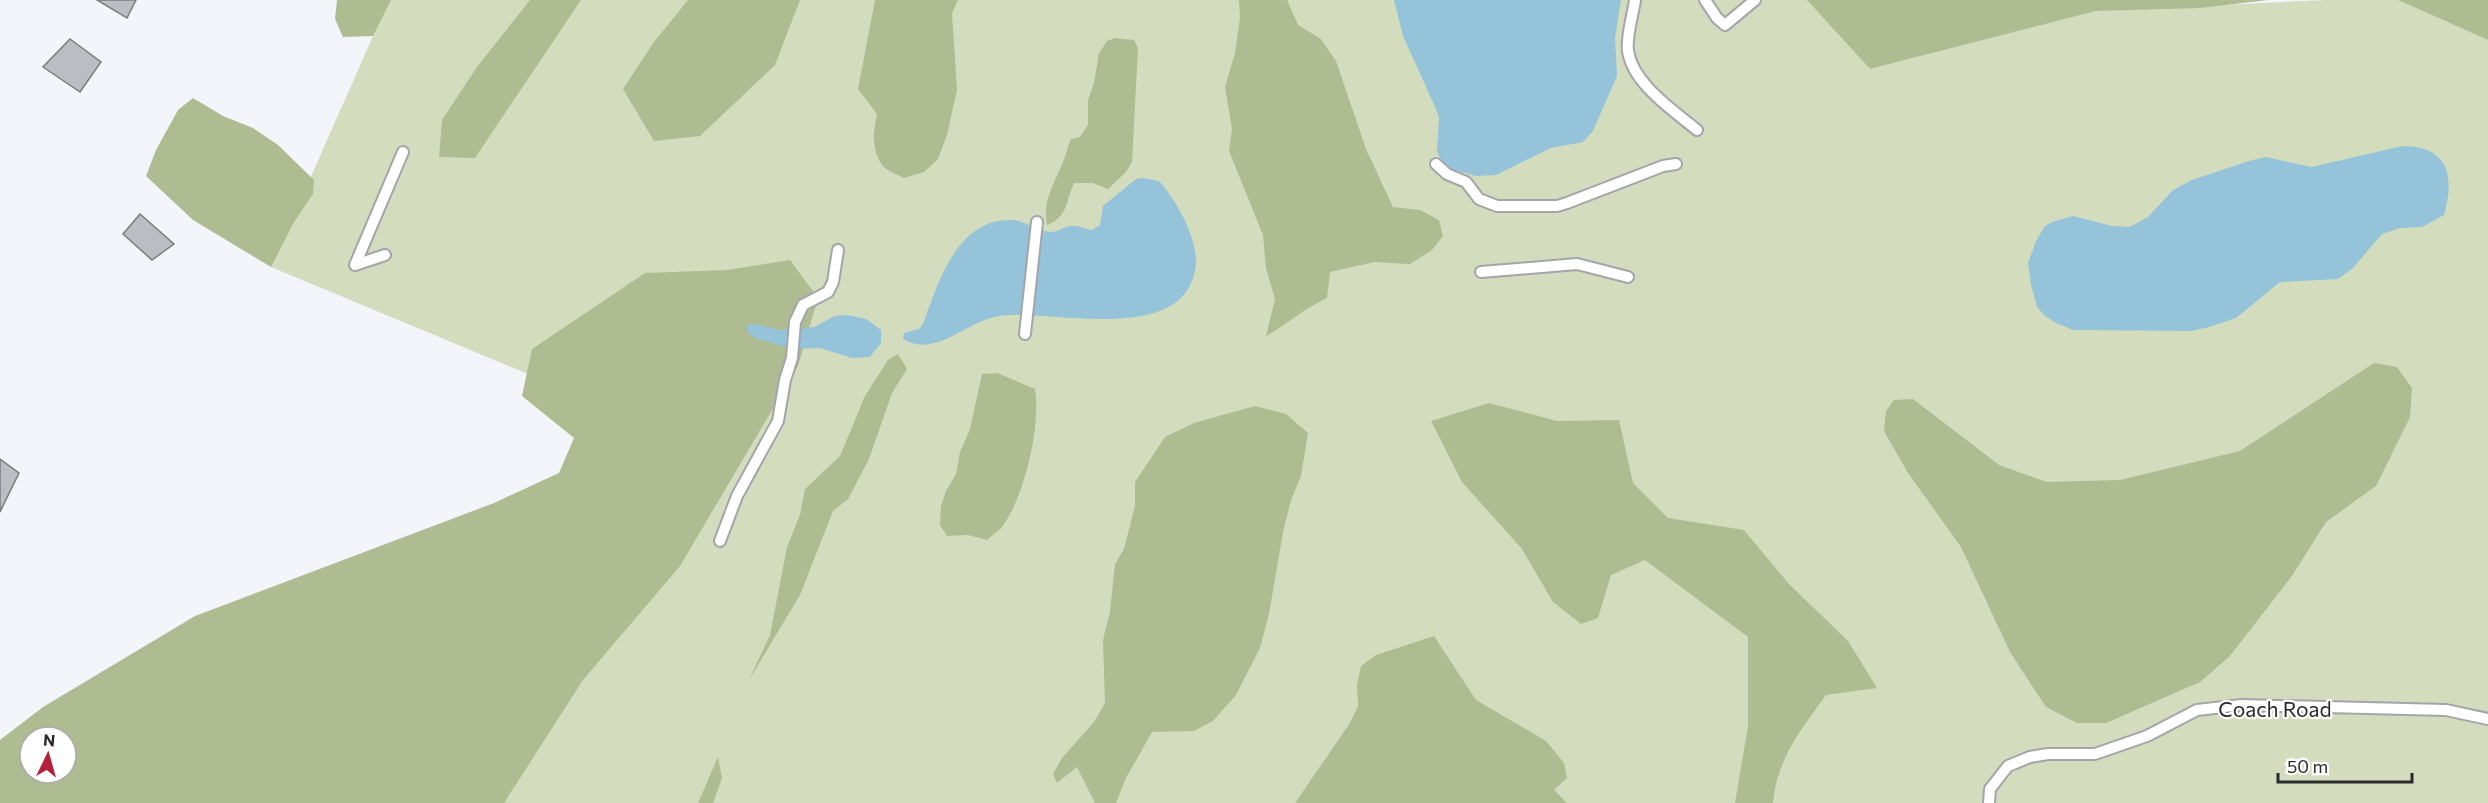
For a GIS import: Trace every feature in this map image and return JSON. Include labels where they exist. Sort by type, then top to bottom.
[{"type":"lane","points":[[1635,0],[1628,48],[1634,68],[1655,94],[1697,130]]},
{"type":"lane","points":[[1705,0],[1717,18],[1725,25],[1755,0]]},
{"type":"lane","points":[[385,255],[355,265],[403,152]]},
{"type":"lane","points":[[1436,164],[1447,174],[1466,182],[1479,199],[1497,206],[1557,206],[1663,166],[1676,164]]},
{"type":"lane","points":[[1025,334],[1036,222]]},
{"type":"lane","points":[[720,541],[737,496],[778,421],[785,380],[792,358],[795,322],[803,305],[828,292],[833,282],[838,250]]},
{"type":"lane","points":[[1481,272],[1577,264],[1628,277]]},
{"type":"lane","name":"Coach Road","points":[[1989,803],[1990,789],[2008,766],[2030,757],[2048,754],[2095,754],[2147,736],[2197,710],[2241,705],[2446,710],[2488,719]]},
{"type":"green space","points":[[337,0],[391,0],[373,36],[343,37],[335,19]]},
{"type":"green space","points":[[386,0],[1809,0],[1870,69],[2096,11],[2325,0],[2398,0],[2488,40],[2488,803],[459,803],[607,407],[271,267],[373,36]]},
{"type":"green space","points":[[530,0],[581,0],[475,158],[439,157],[442,120],[477,67]]},
{"type":"green space","points":[[688,0],[800,0],[775,65],[700,136],[654,141],[623,89],[654,42]]},
{"type":"green space","points":[[875,0],[958,0],[952,13],[957,90],[947,135],[938,159],[924,172],[904,178],[887,170],[879,160],[874,141],[877,114],[858,89]]},
{"type":"green space","points":[[1239,0],[1287,0],[1298,25],[1321,39],[1336,61],[1366,149],[1393,207],[1420,210],[1439,220],[1443,236],[1432,250],[1410,264],[1374,262],[1330,272],[1327,298],[1266,336],[1275,299],[1266,268],[1263,235],[1229,151],[1232,129],[1225,87],[1235,53],[1240,18]]},
{"type":"green space","points":[[1807,0],[2268,0],[2200,8],[2096,11],[1870,69]]},
{"type":"green space","points":[[2398,0],[2488,0],[2488,40]]},
{"type":"green space","points":[[1115,38],[1134,40],[1138,48],[1132,162],[1126,172],[1108,189],[1093,183],[1074,183],[1063,213],[1047,225],[1048,198],[1070,141],[1080,137],[1088,125],[1088,100],[1094,83],[1099,53],[1107,41]]},
{"type":"green space","points":[[193,98],[223,116],[253,128],[278,145],[314,180],[313,194],[294,222],[271,267],[193,220],[146,176],[156,150],[178,110]]},
{"type":"green space","points":[[790,260],[818,298],[798,366],[680,566],[583,680],[504,803],[0,803],[0,740],[18,726],[18,785],[78,785],[78,725],[20,725],[43,707],[195,616],[494,503],[559,473],[574,438],[522,396],[532,349],[645,273],[727,270]]},
{"type":"green space","points":[[898,354],[907,369],[892,393],[869,459],[848,499],[833,511],[800,595],[749,680],[770,635],[787,547],[800,515],[805,489],[840,456],[865,396],[888,360]]},
{"type":"green space","points":[[2374,363],[2397,367],[2412,388],[2410,417],[2376,486],[2326,522],[2292,576],[2229,657],[2200,682],[2106,723],[2077,723],[2046,707],[2010,652],[1961,547],[1908,473],[1884,431],[1886,411],[1894,400],[1913,399],[1999,465],[2047,482],[2120,480],[2240,451]]},
{"type":"green space","points":[[997,373],[1035,389],[1036,421],[1025,477],[1012,511],[998,531],[987,540],[968,535],[947,536],[940,525],[941,506],[946,491],[956,474],[960,452],[970,429],[982,374]]},
{"type":"green space","points":[[1489,403],[1557,421],[1619,420],[1633,483],[1668,518],[1744,530],[1789,584],[1848,641],[1877,688],[1826,695],[1799,733],[1785,758],[1775,787],[1773,803],[1735,803],[1748,726],[1748,637],[1645,560],[1611,575],[1598,618],[1581,624],[1553,602],[1522,549],[1462,482],[1431,421]]},
{"type":"green space","points":[[1255,406],[1286,414],[1308,433],[1301,476],[1291,500],[1283,532],[1269,614],[1260,648],[1236,695],[1213,721],[1194,731],[1152,732],[1126,778],[1116,803],[1095,803],[1077,767],[1057,783],[1053,774],[1062,758],[1094,722],[1105,703],[1103,640],[1110,612],[1115,564],[1124,549],[1135,506],[1135,482],[1165,437],[1194,423]]},
{"type":"green space","points":[[1434,636],[1476,700],[1546,741],[1564,763],[1567,778],[1554,790],[1567,803],[1295,803],[1350,723],[1358,706],[1357,685],[1361,666],[1376,655]]},
{"type":"green space","points":[[718,757],[722,778],[713,803],[698,803]]},
{"type":"water","points":[[1394,0],[1621,0],[1615,38],[1617,76],[1593,131],[1583,142],[1551,148],[1496,175],[1476,176],[1452,169],[1440,158],[1437,151],[1439,118],[1403,36]]},
{"type":"water","points":[[2403,146],[2430,151],[2445,166],[2449,188],[2444,215],[2422,227],[2400,228],[2382,234],[2353,268],[2338,279],[2280,282],[2236,318],[2191,331],[2073,330],[2054,322],[2037,307],[2028,263],[2036,241],[2045,226],[2052,222],[2073,216],[2112,226],[2130,227],[2148,217],[2173,190],[2192,180],[2249,161],[2266,157],[2311,167]]},
{"type":"water","points":[[1136,179],[1159,181],[1184,219],[1193,242],[1196,263],[1188,289],[1170,306],[1145,315],[1115,319],[1000,316],[976,324],[939,342],[915,344],[903,339],[904,333],[919,329],[923,324],[943,273],[964,241],[977,230],[993,222],[1012,220],[1047,232],[1072,226],[1092,230],[1100,225],[1103,206]]},
{"type":"water","points":[[848,315],[866,319],[881,330],[881,343],[870,357],[852,358],[820,348],[792,349],[755,338],[748,333],[746,326],[756,324],[779,330],[814,327],[835,316]]},
{"type":"building","points":[[97,0],[136,0],[127,18]]},
{"type":"building","points":[[70,39],[101,62],[80,92],[43,67]]},
{"type":"building","points":[[140,214],[174,244],[152,260],[123,234]]},
{"type":"building","points":[[0,459],[19,473],[0,512]]}]
